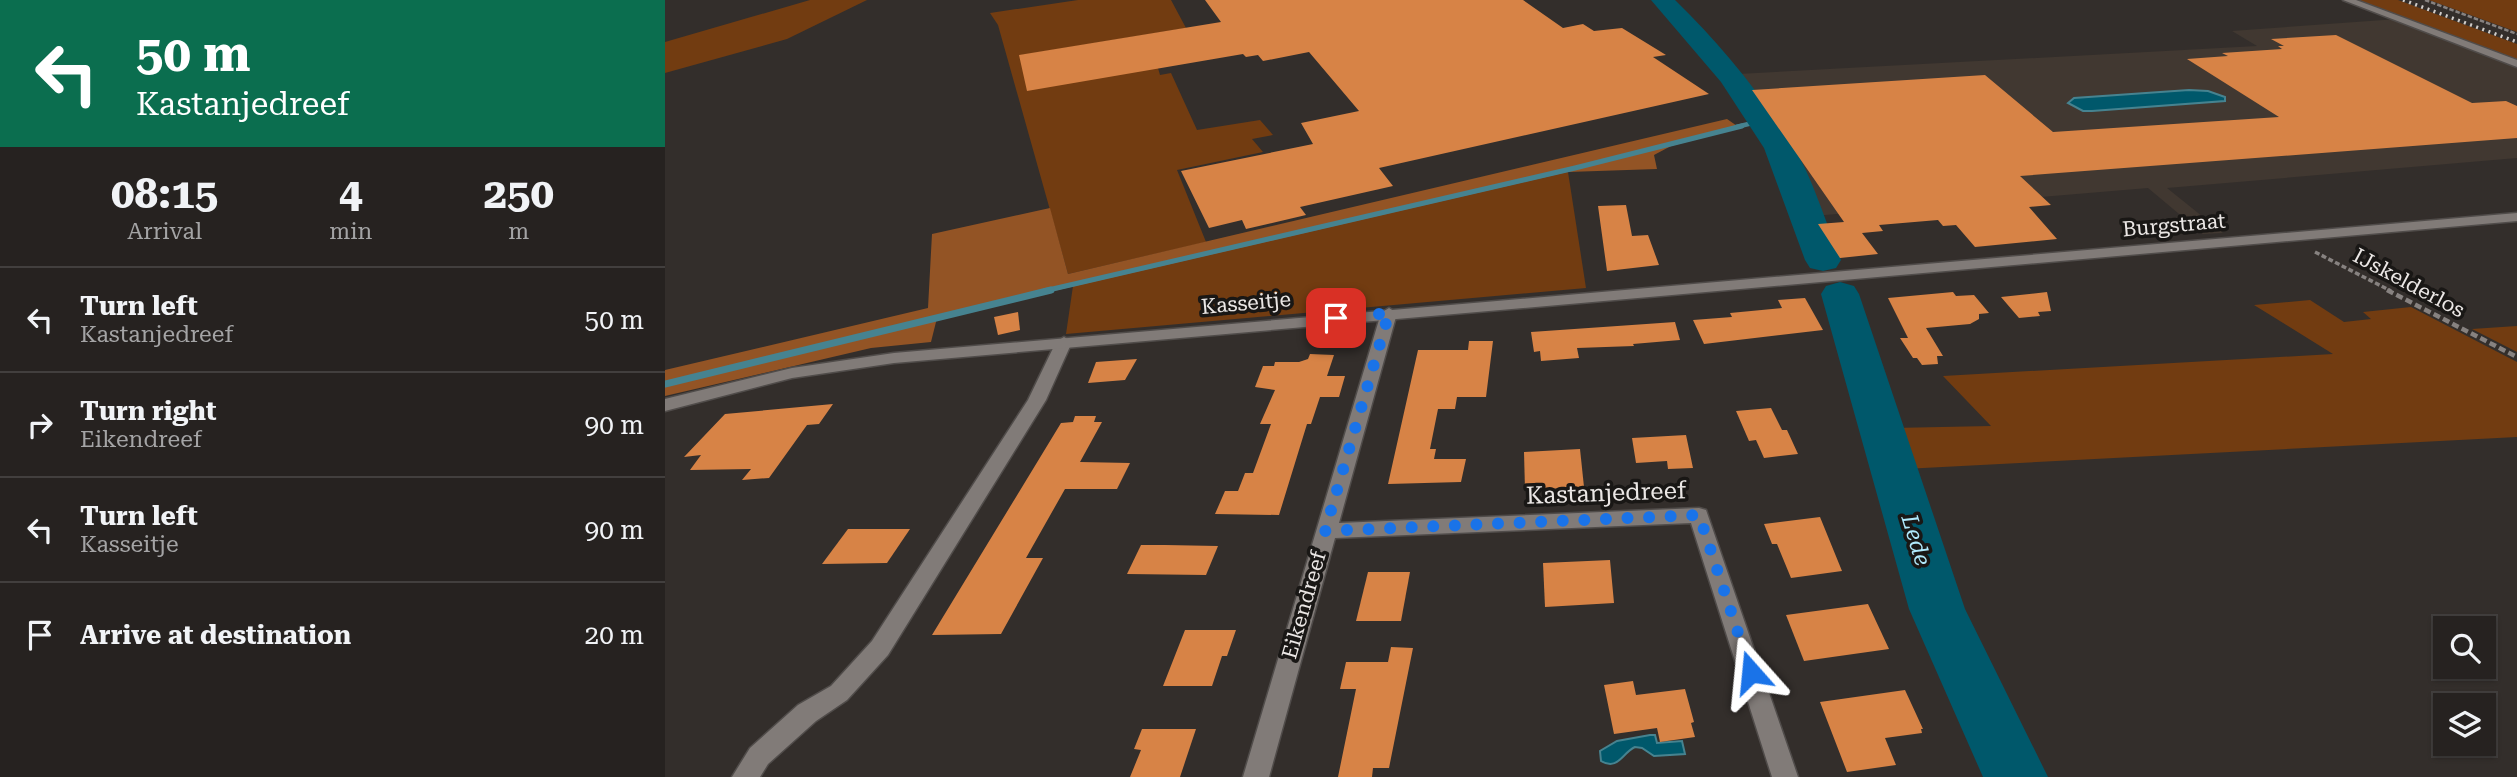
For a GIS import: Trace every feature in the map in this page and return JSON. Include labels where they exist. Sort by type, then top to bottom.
[{"type":"street","points":[[2348,0],[2517,64]]},
{"type":"street","name":"Burgstraat","points":[[1835,276],[2517,217]]},
{"type":"street","name":"Kasseitje","points":[[665,405],[792,373],[849,362],[1835,276]]},
{"type":"street","name":"Eikendreef","points":[[1256,777],[1389,313]]},
{"type":"street","points":[[745,777],[759,756],[807,713],[839,693],[880,648],[1037,400],[1064,342]]},
{"type":"street","name":"Kastanjedreef","points":[[1325,531],[1699,515],[1785,777]]},
{"type":"path","points":[[2425,0],[2517,34]]},
{"type":"path","name":"IJskelderlos","points":[[2286,237],[2517,357]]},
{"type":"shaded area","points":[[810,0],[867,0],[787,39],[665,73],[665,42]]},
{"type":"shaded area","points":[[1078,0],[1171,0],[1186,28],[1022,55],[1158,68],[1160,75],[1171,73],[1197,130],[1260,120],[1273,135],[1252,139],[1263,152],[1177,170],[1206,242],[1068,274],[998,25],[990,13]]},
{"type":"shaded area","points":[[2356,0],[2398,0],[2517,44],[2517,60]]},
{"type":"shaded area","points":[[2429,0],[2517,0],[2517,32]]},
{"type":"shaded area","points":[[2398,19],[2517,65],[2517,158],[2167,188],[2223,233],[2203,234],[2148,188],[1813,216],[1781,139],[1738,74],[2257,46],[2232,31]]},
{"type":"shaded area","points":[[1727,119],[1740,128],[1671,146],[1654,155],[1657,169],[1568,172],[937,318],[931,342],[871,348],[665,396],[665,370],[928,308],[932,234],[1050,208],[1068,274]]},
{"type":"shaded area","points":[[1568,172],[1586,288],[1066,334],[1073,286]]},
{"type":"shaded area","points":[[2310,300],[2344,322],[2371,319],[2363,312],[2411,307],[2517,362],[2517,437],[1904,469],[1892,428],[1991,426],[1943,376],[2333,354],[2254,305]]},
{"type":"shaded area","points":[[2517,326],[2517,352],[2472,329]]},
{"type":"water","points":[[2208,91],[2225,97],[2225,101],[2092,111],[2083,111],[2068,103],[2074,98]]},
{"type":"water","points":[[1655,735],[1657,743],[1682,741],[1685,754],[1654,756],[1635,747],[1616,763],[1607,764],[1601,761],[1600,751],[1617,741]]},
{"type":"building","points":[[1205,0],[1523,0],[1563,28],[1583,24],[1594,31],[1622,28],[1666,55],[1653,57],[1709,94],[1379,168],[1393,186],[1300,207],[1306,215],[1246,229],[1242,220],[1209,228],[1181,171],[1313,144],[1301,123],[1359,111],[1309,52],[1263,61],[1258,55],[1246,57],[1243,54],[1027,91],[1019,55],[1221,22]]},
{"type":"building","points":[[2336,35],[2472,103],[2506,101],[2517,106],[2517,138],[2020,176],[2051,205],[2029,207],[2057,239],[1975,247],[1956,225],[1943,226],[1938,220],[1879,225],[1883,231],[1862,233],[1878,254],[1840,258],[1818,224],[1844,222],[1752,90],[1985,75],[2053,132],[2279,117],[2187,59],[2228,56],[2222,53],[2282,49],[2278,46],[2284,46],[2271,39]]},
{"type":"building","points":[[1626,205],[1632,236],[1648,235],[1659,265],[1607,271],[1598,206]]},
{"type":"building","points":[[1953,292],[1956,296],[1974,295],[1989,313],[1979,314],[1979,319],[1970,324],[1926,328],[1943,356],[1937,356],[1938,364],[1922,365],[1917,358],[1913,358],[1900,338],[1908,338],[1888,298]]},
{"type":"building","points":[[2047,292],[2051,311],[2038,312],[2040,316],[2019,318],[2001,297]]},
{"type":"building","points":[[1805,298],[1823,330],[1704,344],[1693,320],[1732,317],[1730,313],[1782,308],[1778,300]]},
{"type":"building","points":[[1018,312],[1020,330],[998,335],[994,317]]},
{"type":"building","points":[[1675,322],[1680,340],[1633,344],[1634,346],[1577,348],[1579,358],[1541,361],[1540,351],[1534,352],[1531,332]]},
{"type":"building","points":[[1469,341],[1493,341],[1486,397],[1457,397],[1455,409],[1438,409],[1430,449],[1436,449],[1434,459],[1466,459],[1461,482],[1388,484],[1418,350],[1468,350]]},
{"type":"building","points":[[1310,354],[1334,355],[1327,376],[1345,376],[1339,397],[1320,397],[1311,424],[1307,424],[1279,515],[1215,514],[1225,491],[1238,491],[1245,473],[1253,473],[1271,424],[1260,424],[1275,390],[1255,387],[1263,366],[1274,366],[1275,362],[1299,362],[1308,359]]},
{"type":"building","points":[[1137,359],[1125,380],[1088,383],[1096,362]]},
{"type":"building","points":[[833,404],[819,424],[807,425],[769,478],[742,480],[751,469],[690,470],[701,455],[684,457],[725,414]]},
{"type":"building","points":[[1771,408],[1782,430],[1787,430],[1798,454],[1764,458],[1756,440],[1749,441],[1736,411]]},
{"type":"building","points":[[1075,416],[1096,416],[1094,422],[1102,422],[1080,462],[1130,463],[1117,489],[1065,489],[1026,558],[1043,558],[1001,634],[932,635],[1061,423],[1073,422]]},
{"type":"building","points":[[1686,435],[1693,468],[1668,469],[1667,461],[1636,463],[1632,438]]},
{"type":"building","points":[[1580,449],[1584,487],[1525,490],[1524,452]]},
{"type":"building","points":[[1820,517],[1842,571],[1791,578],[1777,544],[1772,544],[1764,524]]},
{"type":"building","points":[[848,529],[910,529],[887,563],[822,564]]},
{"type":"building","points":[[1141,545],[1218,546],[1206,575],[1127,574]]},
{"type":"building","points":[[1610,560],[1614,603],[1545,607],[1543,563]]},
{"type":"building","points":[[1368,572],[1410,572],[1401,621],[1356,621]]},
{"type":"building","points":[[1868,604],[1889,649],[1804,661],[1786,615]]},
{"type":"building","points":[[1185,630],[1236,630],[1227,656],[1222,656],[1212,686],[1163,686]]},
{"type":"building","points":[[1391,647],[1413,648],[1389,768],[1373,768],[1372,777],[1338,777],[1356,689],[1340,689],[1346,662],[1388,662]]},
{"type":"building","points":[[1633,681],[1636,695],[1685,689],[1695,737],[1660,742],[1657,728],[1614,734],[1604,685]]},
{"type":"building","points":[[1905,690],[1923,729],[1922,733],[1885,738],[1896,765],[1847,772],[1820,702]]},
{"type":"building","points":[[1142,729],[1196,729],[1180,777],[1130,777],[1141,750],[1134,749]]},
{"type":"waterway","name":"Lede","points":[[1662,0],[1701,40],[1732,78],[1779,148],[1823,260]]},
{"type":"waterway","points":[[1736,127],[1761,121]]},
{"type":"waterway","points":[[1044,291],[1575,168],[1742,126]]},
{"type":"waterway","points":[[665,384],[1051,290]]},
{"type":"waterway","name":"Lede","points":[[1840,294],[1937,609],[1975,695],[2016,777]]},
{"type":"railway","points":[[2403,0],[2517,42]]},
{"type":"route","points":[[1336,318],[1389,313],[1325,531],[1699,515],[1751,672]]}]
